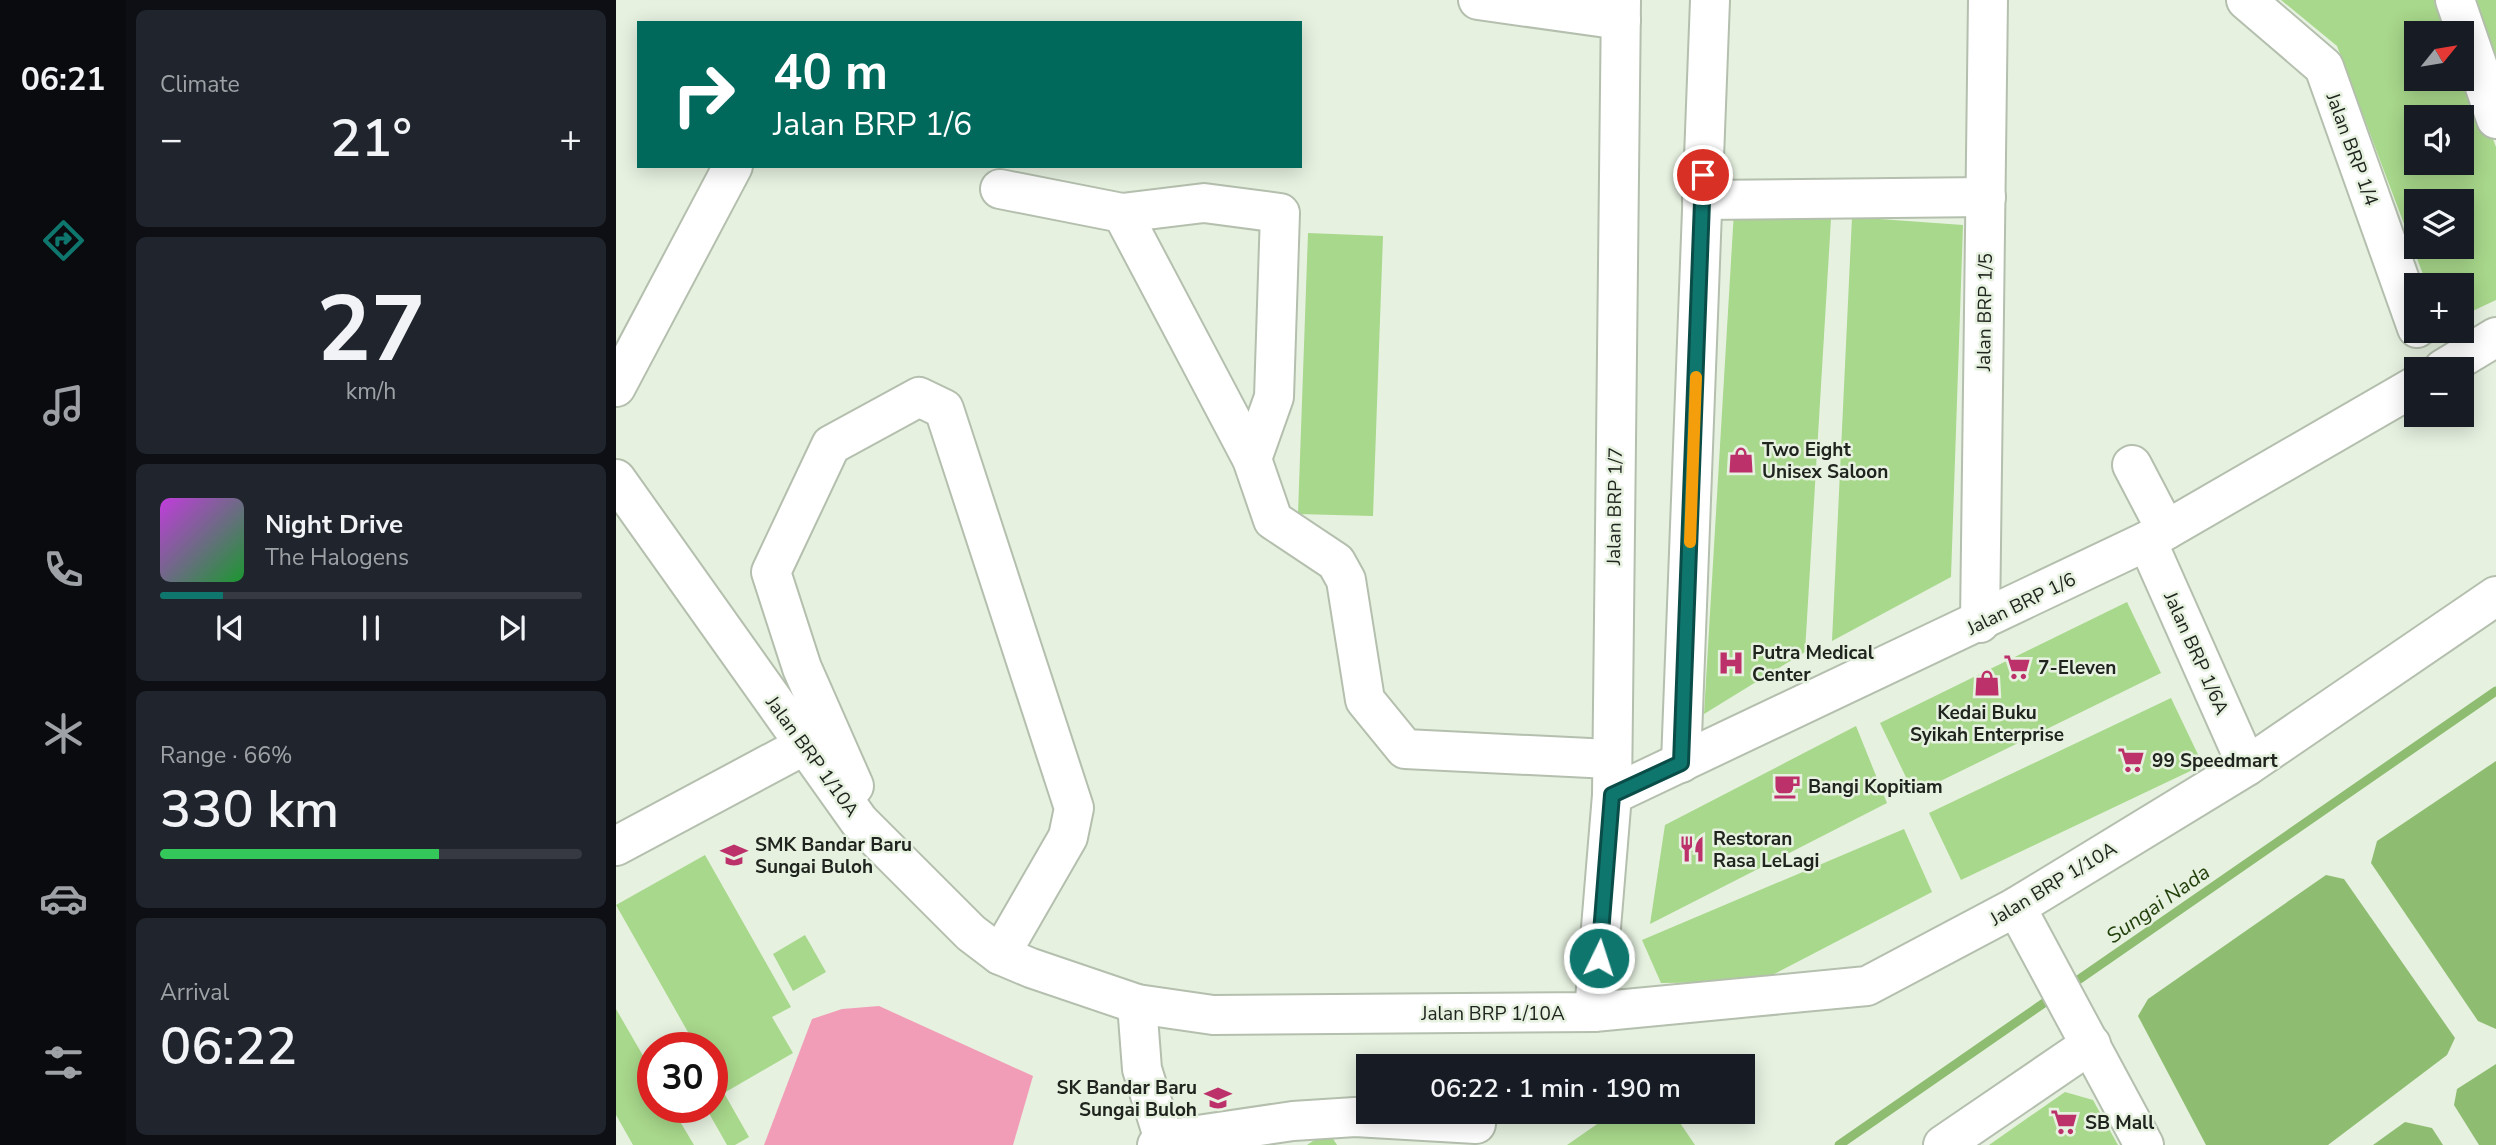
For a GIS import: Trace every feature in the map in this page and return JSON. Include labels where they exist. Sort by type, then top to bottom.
[{"type":"street","points":[[1478,0],[1621,10]]},
{"type":"street","points":[[1681,763],[1710,0]]},
{"type":"street","name":"Jalan BRP 1/5","points":[[1980,623],[1989,0]]},
{"type":"street","name":"Jalan BRP 1/4","points":[[2246,0],[2324,67],[2404,292]]},
{"type":"street","points":[[2455,0],[2496,119]]},
{"type":"street","name":"Jalan BRP 1/7","points":[[1594,1012],[1611,777],[1621,10]]},
{"type":"street","points":[[616,387],[732,168]]},
{"type":"street","points":[[1000,189],[1122,213],[1204,203],[1280,213],[1275,397],[1252,459]]},
{"type":"street","points":[[1702,200],[1986,197]]},
{"type":"street","points":[[1122,213],[1252,459],[1273,520],[1336,562],[1346,580],[1365,700],[1405,749],[1611,777]]},
{"type":"street","points":[[2473,357],[2490,350]]},
{"type":"street","name":"Jalan BRP 1/6","points":[[1611,777],[1681,763],[1980,623],[2157,536],[2404,393]]},
{"type":"street","points":[[878,840],[802,668],[771,572],[831,445],[919,397],[944,409],[1074,808],[1068,837],[1000,955]]},
{"type":"street","name":"Jalan BRP 1/6A","points":[[2132,465],[2247,765]]},
{"type":"street","name":"Jalan BRP 1/10A","points":[[616,480],[859,821],[971,933],[1000,955],[1137,1004],[1213,1015],[1594,1012],[1867,986],[2016,907],[2247,765],[2496,596]]},
{"type":"street","points":[[616,846],[805,745]]},
{"type":"street","points":[[2016,907],[2144,1145]]},
{"type":"street","points":[[1137,1004],[1142,1069],[1161,1143],[1293,1121],[1356,1119]]},
{"type":"street","points":[[1943,1145],[2084,1032]]},
{"type":"shaded area","points":[[2496,761],[2496,1029],[2478,1021],[2371,863],[2377,841]]},
{"type":"shaded area","points":[[2326,875],[2344,879],[2455,1038],[2447,1055],[2328,1145],[2206,1145],[2138,1016],[2148,999]]},
{"type":"shaded area","points":[[879,1006],[1033,1076],[1013,1145],[764,1145],[812,1019],[842,1009]]},
{"type":"shaded area","points":[[2496,1064],[2496,1145],[2479,1145],[2454,1105],[2457,1089]]},
{"type":"shaded area","points":[[2405,1122],[2432,1128],[2443,1145],[2373,1145]]},
{"type":"building","points":[[2281,0],[2440,0],[2448,21],[2404,21],[2404,91],[2474,90],[2496,147],[2496,300],[2474,310],[2474,273],[2422,273],[2417,259],[2474,259],[2474,189],[2404,189],[2404,224],[2337,46]]},
{"type":"building","points":[[2470,0],[2496,0],[2496,73]]},
{"type":"building","points":[[1734,211],[1831,219],[1805,652],[1704,714]]},
{"type":"building","points":[[1852,217],[1963,225],[1951,577],[1832,641]]},
{"type":"building","points":[[1308,233],[1383,236],[1373,516],[1298,514]]},
{"type":"building","points":[[2127,602],[2161,673],[1914,794],[1880,723]]},
{"type":"building","points":[[2171,698],[2203,765],[1961,880],[1929,813]]},
{"type":"building","points":[[1856,726],[1887,803],[1650,924],[1665,825]]},
{"type":"building","points":[[1904,829],[1932,892],[1759,982],[1661,983],[1642,940]]},
{"type":"building","points":[[705,855],[791,1007],[772,1017],[793,1053],[728,1091],[728,1032],[688,1032],[616,905]]},
{"type":"building","points":[[805,935],[826,972],[793,991],[773,954]]},
{"type":"building","points":[[616,1009],[637,1045],[637,1123],[681,1123],[694,1145],[633,1145],[616,1115]]},
{"type":"building","name":"SB Mall","points":[[2065,1092],[2093,1100],[2118,1145],[1989,1145]]},
{"type":"building","points":[[728,1100],[749,1137],[735,1145],[727,1145],[715,1123],[728,1123]]},
{"type":"building","points":[[1597,1124],[1681,1124],[1695,1145],[1567,1145]]},
{"type":"building","points":[[1328,1131],[1337,1145],[1307,1145]]},
{"type":"waterway","name":"Sungai Nada","points":[[2068,987],[2496,691]]},
{"type":"waterway","name":"Sungai Nada","points":[[1839,1145],[2054,996]]},
{"type":"slow traffic","points":[[1690,542],[1696,377]]},
{"type":"place","name":"Two Eight Unisex Saloon","points":[[1741,460]]},
{"type":"place","name":"Putra Medical Center","points":[[1731,663]]},
{"type":"place","name":"7-Eleven","points":[[2017,667]]},
{"type":"place","name":"Kedai Buku Syikah Enterprise","points":[[1987,683]]},
{"type":"place","name":"99 Speedmart","points":[[2131,760]]},
{"type":"place","name":"Bangi Kopitiam","points":[[1787,786]]},
{"type":"place","name":"Restoran Rasa LeLagi","points":[[1692,849]]},
{"type":"place","name":"SMK Bandar Baru Sungai Buloh","points":[[734,855]]},
{"type":"place","name":"SK Bandar Baru Sungai Buloh","points":[[1218,1098]]},
{"type":"place","name":"SB Mall","points":[[2064,1122]]},
{"type":"route","points":[[1599,958],[1612,795],[1681,763],[1703,175]]}]
